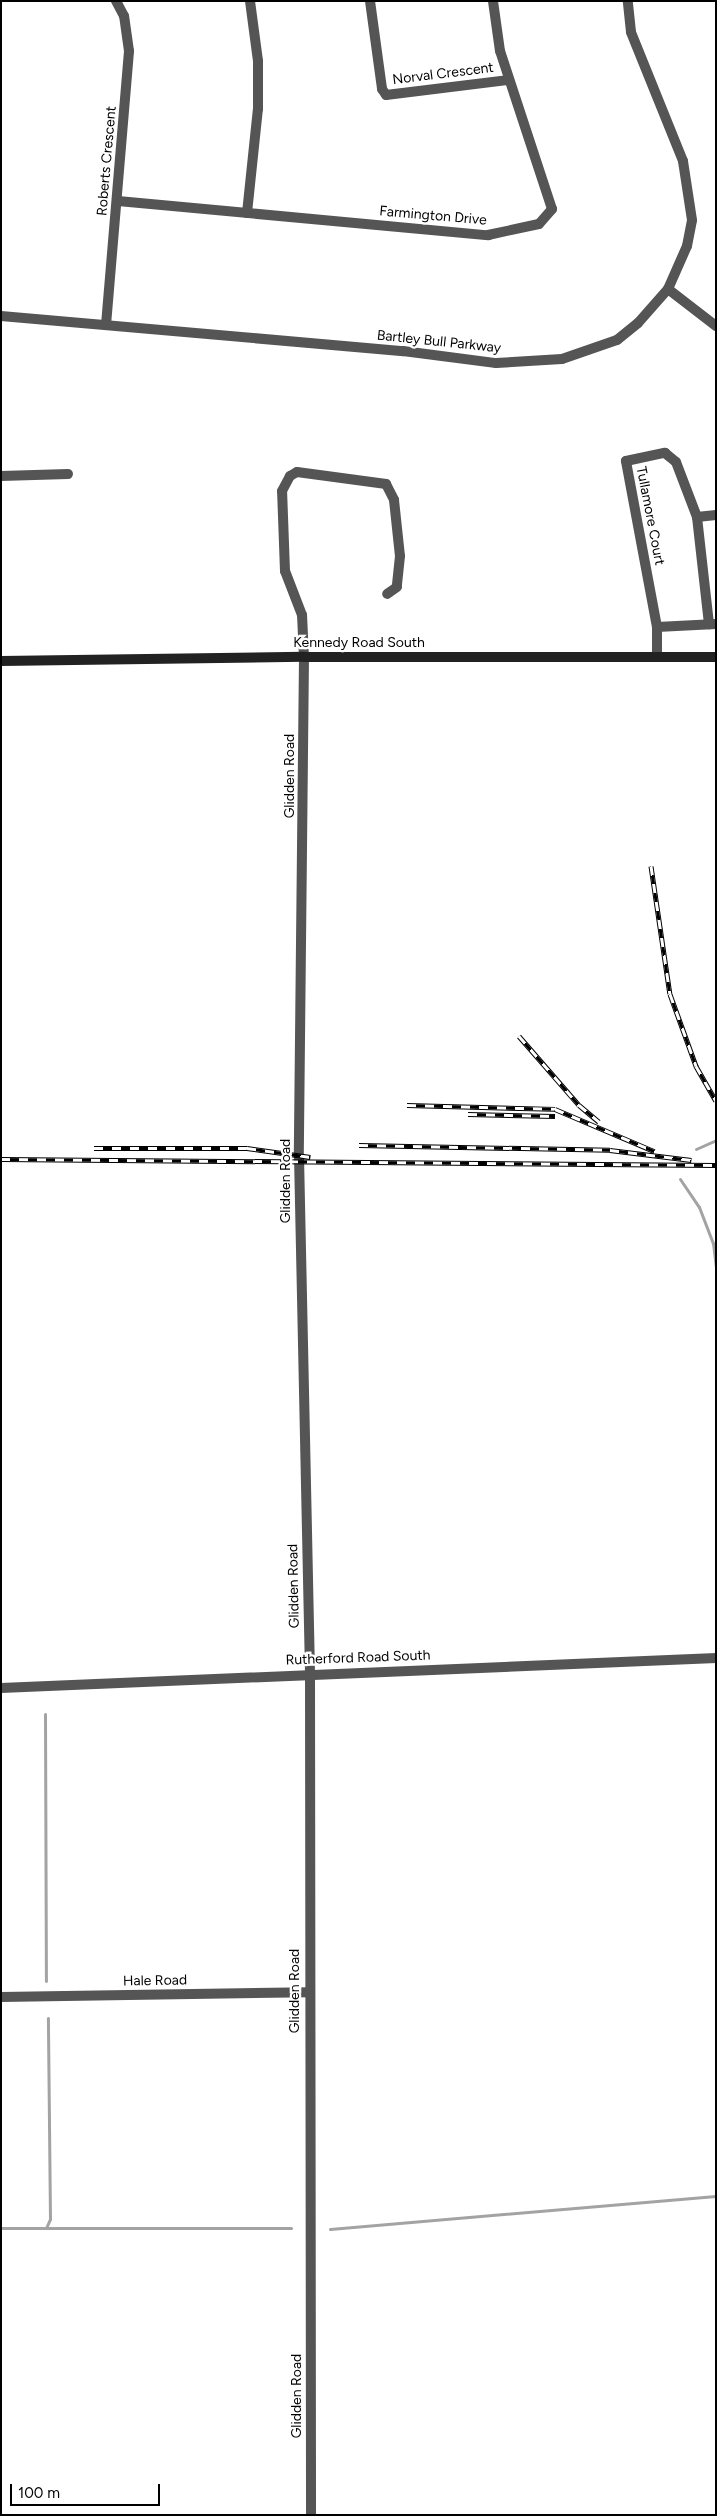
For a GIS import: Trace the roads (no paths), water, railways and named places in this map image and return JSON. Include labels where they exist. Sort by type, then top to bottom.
[{"type":"main road","name":"Kennedy Road South","points":[[1,660],[304,657],[716,658]]},
{"type":"street","name":"Roberts Crescent","points":[[106,325],[118,201],[129,51],[124,16],[116,1]]},
{"type":"street","points":[[247,213],[258,109],[258,61],[250,1]]},
{"type":"street","name":"Norval Crescent","points":[[370,1],[382,89],[386,95],[509,80]]},
{"type":"street","name":"Farmington Drive","points":[[118,201],[488,235],[539,224],[552,209],[500,51],[493,1]]},
{"type":"street","name":"Bartley Bull Parkway","points":[[1,316],[410,352],[496,364],[562,359],[617,340],[638,323],[668,289],[687,246],[692,220],[689,193],[682,161],[631,32],[628,1]]},
{"type":"street","points":[[668,289],[716,326]]},
{"type":"street","name":"Tullamore Court","points":[[657,627],[712,624],[697,517],[676,462],[665,453],[626,461],[657,627],[657,657]]},
{"type":"street","name":"Glidden Road","points":[[311,2515],[310,1673],[299,1163],[304,657],[302,616],[285,571],[282,491],[290,476],[297,472],[386,484],[394,500],[400,556],[397,587],[387,594]]},
{"type":"street","points":[[1,476],[68,474]]},
{"type":"street","points":[[697,517],[716,514]]},
{"type":"street","name":"Rutherford Road South","points":[[1,1688],[310,1673],[716,1658]]},
{"type":"street","name":"Hale Road","points":[[1,1997],[309,1992]]},
{"type":"waterway","points":[[696,1149],[716,1140]]},
{"type":"waterway","points":[[680,1179],[699,1207],[713,1243],[716,1266]]},
{"type":"waterway","points":[[45,1714],[46,1981]]},
{"type":"waterway","points":[[46,2228],[50,2219],[48,2018]]},
{"type":"waterway","points":[[330,2229],[716,2196]]},
{"type":"waterway","points":[[1,2228],[291,2228]]},
{"type":"railway","points":[[651,866],[670,994],[696,1066],[716,1101]]},
{"type":"railway","points":[[519,1036],[579,1105],[599,1122]]},
{"type":"railway","points":[[407,1105],[555,1109],[654,1151]]},
{"type":"railway","points":[[468,1114],[555,1116]]},
{"type":"railway","points":[[359,1145],[610,1150],[691,1160]]},
{"type":"railway","points":[[94,1148],[247,1148],[310,1157]]},
{"type":"railway","points":[[1,1159],[716,1165]]}]
